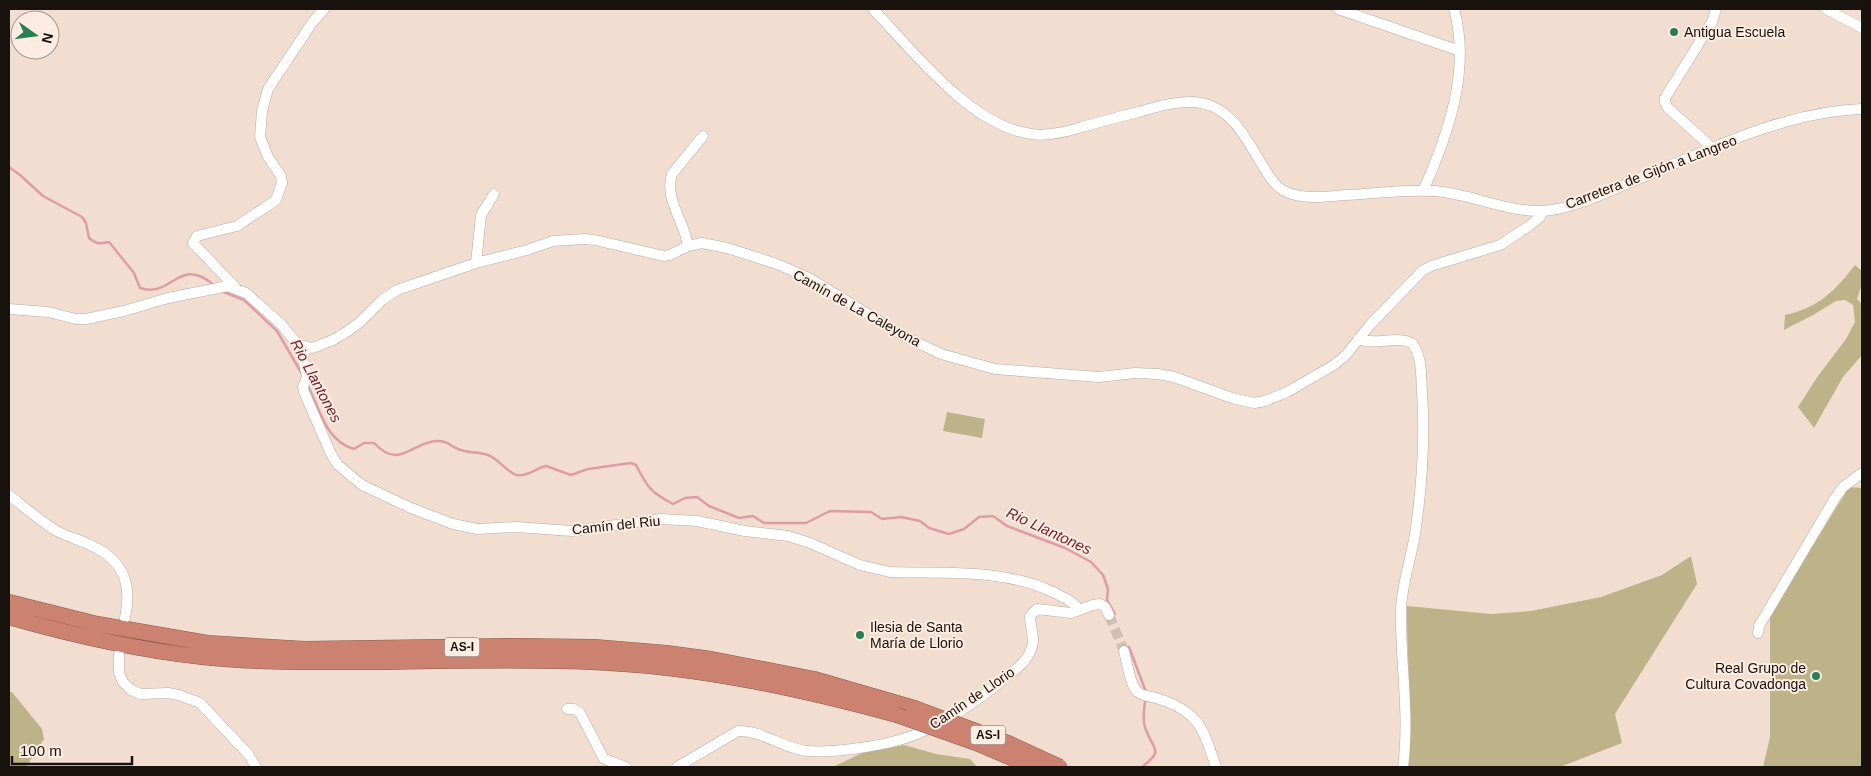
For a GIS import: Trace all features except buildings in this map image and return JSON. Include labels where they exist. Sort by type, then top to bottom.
[{"type":"highway","name":"AS-I","points":[[9,602],[126,630],[207,643],[304,649],[516,646],[594,647],[711,659],[814,679],[914,708],[1008,743],[1060,767]]},
{"type":"highway","name":"AS-I","points":[[9,616],[113,643],[205,657],[304,663],[517,660],[593,662],[664,667],[709,673],[812,692],[897,715],[976,742],[1033,767]]},
{"type":"street","points":[[305,346],[295,341],[280,323],[255,300],[236,287],[193,243],[197,236],[237,226],[276,200],[282,183],[281,176],[268,157],[260,137],[264,98],[272,82],[312,23],[324,9]]},
{"type":"street","name":"Carretera de Gijón a Langreo","points":[[873,9],[962,101],[1007,128],[1032,134],[1060,133],[1169,104],[1192,102],[1208,104],[1226,113],[1239,126],[1269,177],[1282,190],[1302,196],[1324,197],[1423,191],[1453,193],[1497,204],[1543,211],[1578,203],[1757,131],[1832,112],[1862,109]]},
{"type":"street","points":[[1338,9],[1460,51]]},
{"type":"street","points":[[1423,191],[1455,106],[1460,35],[1454,9]]},
{"type":"street","points":[[1710,150],[1707,143],[1668,108],[1665,98],[1712,22],[1716,9]]},
{"type":"street","points":[[1826,9],[1862,28]]},
{"type":"street","points":[[688,246],[684,228],[674,209],[670,193],[670,180],[672,174],[703,136]]},
{"type":"street","points":[[476,263],[481,214],[494,194]]},
{"type":"street","name":"Camín de La Caleyona","points":[[305,346],[319,347],[348,331],[382,300],[397,290],[476,263],[527,250],[553,241],[570,239],[595,240],[664,256],[688,246],[702,243],[713,244],[777,264],[809,278],[904,336],[941,354],[995,369],[1098,377],[1135,373],[1158,374],[1174,377],[1232,398],[1254,402],[1266,401],[1334,365],[1346,355],[1358,339],[1422,271],[1431,266],[1500,246],[1529,226],[1540,217],[1543,211]]},
{"type":"street","points":[[9,310],[48,312],[76,319],[86,319],[223,286],[236,287]]},
{"type":"street","points":[[1358,339],[1374,343],[1405,340],[1415,348],[1418,356],[1424,448],[1415,532],[1401,608],[1401,653],[1406,707],[1403,767]]},
{"type":"street","name":"Camín del Riu","points":[[305,346],[303,359],[305,382],[331,454],[338,464],[362,485],[411,508],[453,524],[477,528],[516,527],[572,531],[660,519],[698,521],[744,531],[788,536],[810,543],[840,558],[879,570],[890,572],[975,574],[1028,581],[1068,600],[1076,605],[1079,610]]},
{"type":"street","points":[[1758,633],[1759,626],[1835,498],[1843,487],[1862,473]]},
{"type":"street","points":[[9,495],[56,530],[98,549],[110,557],[119,567],[127,583],[129,600],[125,618]]},
{"type":"street","name":"Camín de Llorio","points":[[677,767],[738,731],[749,732],[808,751],[837,751],[869,747],[920,733],[950,716],[995,686],[1027,657],[1033,644],[1030,616],[1037,609],[1066,613],[1093,604],[1100,604],[1105,607],[1109,615]]},
{"type":"street","points":[[1124,651],[1135,689],[1146,696],[1174,705],[1194,718],[1202,728],[1216,767]]},
{"type":"street","points":[[118,654],[119,673],[123,682],[131,690],[141,694],[168,693],[179,695],[200,703],[249,755],[256,767]]},
{"type":"street","points":[[567,709],[574,709],[580,713],[604,759],[626,767]]},
{"type":"shaded area","points":[[1855,265],[1862,271],[1862,284],[1857,299],[1862,304],[1862,355],[1843,377],[1814,428],[1798,407],[1818,376],[1846,339],[1855,322],[1853,305],[1845,300],[1836,301],[1784,330],[1785,315],[1807,308],[1825,297]]},
{"type":"shaded area","points":[[947,412],[985,419],[982,438],[943,431]]},
{"type":"shaded area","name":"Real Grupo de Cultura Covadonga","points":[[1849,487],[1862,488],[1862,767],[1763,767],[1770,737],[1770,615]]},
{"type":"shaded area","points":[[1691,556],[1697,584],[1615,714],[1622,743],[1560,767],[1407,767],[1410,706],[1407,606],[1491,614],[1531,611],[1601,597],[1662,575]]},
{"type":"shaded area","points":[[9,692],[12,692],[42,729],[44,739],[26,767],[9,767]]},
{"type":"shaded area","points":[[904,745],[936,754],[970,759],[977,767],[833,767],[862,753]]},
{"type":"waterway","name":"Rio Llantones","points":[[9,167],[43,196],[82,217],[86,223],[89,238],[98,243],[109,242],[134,273],[140,288],[151,290],[160,288],[184,275],[193,274],[203,277],[215,286]]},
{"type":"waterway","name":"Rio Llantones","points":[[221,291],[244,300],[277,331],[302,374]]},
{"type":"waterway","name":"Rio Llantones","points":[[308,386],[330,432],[344,445],[354,449],[364,443],[374,443],[383,451],[399,455],[428,442],[441,441],[455,448],[488,455],[517,475],[528,474],[546,466],[571,475],[588,469],[631,463],[636,465],[650,489],[673,504],[685,498],[697,497],[709,506],[739,518],[753,516],[764,523],[806,523],[830,511],[871,512],[882,519],[901,517],[920,521],[929,528],[949,534],[964,529],[979,517],[993,516],[1007,526],[1065,548],[1091,562],[1103,575],[1108,589],[1107,600],[1115,614]]},
{"type":"waterway","name":"Rio Llantones","points":[[1129,647],[1146,692]]},
{"type":"waterway","name":"Rio Llantones","points":[[1142,767],[1155,753],[1144,722],[1146,697]]},
{"type":"tunnel","points":[[1109,615],[1124,651]]},
{"type":"place","name":"Antigua Escuela","points":[[1674,32]]},
{"type":"place","name":"Ilesia de Santa María de Llorio","points":[[860,635]]},
{"type":"place","name":"Real Grupo de Cultura Covadonga","points":[[1816,676]]}]
